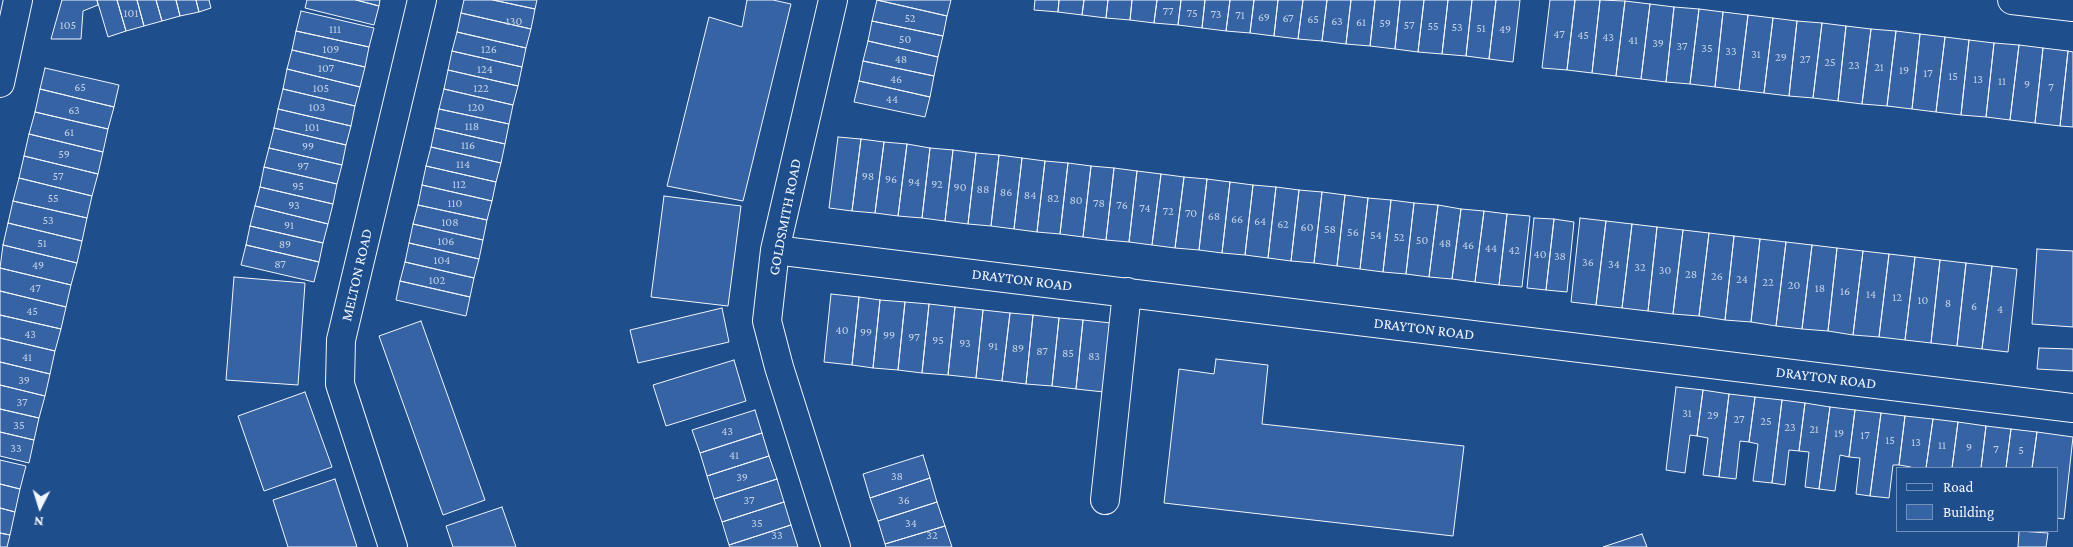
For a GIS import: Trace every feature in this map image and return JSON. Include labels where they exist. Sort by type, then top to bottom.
[{"type":"street","points":[[0,83],[18,0]]},
{"type":"street","name":"MELTON ROAD","points":[[393,547],[340,384],[341,340],[422,0]]},
{"type":"street","name":"GOLDSMITH ROAD","points":[[833,0],[775,250],[767,321],[779,367],[836,547]]},
{"type":"street","points":[[2012,0],[2073,7]]},
{"type":"street","name":"DRAYTON ROAD","points":[[775,250],[2073,408]]},
{"type":"street","points":[[1106,500],[1127,292]]},
{"type":"building","points":[[62,0],[97,0],[98,5],[83,11],[81,39],[51,39]]},
{"type":"building","points":[[97,0],[117,0],[126,31],[108,37]]},
{"type":"building","points":[[117,0],[137,0],[144,26],[126,31]]},
{"type":"building","points":[[137,0],[156,0],[162,21],[144,26]]},
{"type":"building","points":[[156,0],[176,0],[180,16],[162,21]]},
{"type":"building","points":[[176,0],[196,0],[199,12],[180,16]]},
{"type":"building","points":[[196,0],[209,0],[211,8],[199,12]]},
{"type":"building","points":[[307,0],[356,0],[379,6],[374,25],[305,8]]},
{"type":"building","points":[[356,0],[380,0],[379,6]]},
{"type":"building","points":[[464,0],[493,0],[535,9],[531,29],[461,13]]},
{"type":"building","points":[[493,0],[537,0],[535,9]]},
{"type":"building","points":[[747,0],[773,0],[791,4],[743,201],[667,186],[709,17],[742,27]]},
{"type":"building","points":[[877,0],[951,0],[947,16]]},
{"type":"building","points":[[877,0],[947,16],[943,36],[872,21]]},
{"type":"building","points":[[1035,0],[1059,0],[1058,12],[1034,10]]},
{"type":"building","points":[[1059,0],[1084,0],[1082,15],[1058,12]]},
{"type":"building","points":[[1084,0],[1108,0],[1106,18],[1082,15]]},
{"type":"building","points":[[1108,0],[1132,0],[1130,20],[1106,18]]},
{"type":"building","points":[[1132,0],[1157,0],[1154,23],[1130,20]]},
{"type":"building","points":[[1157,0],[1181,0],[1178,25],[1154,23]]},
{"type":"building","points":[[1181,0],[1205,0],[1202,28],[1178,25]]},
{"type":"building","points":[[1205,0],[1230,0],[1226,31],[1202,28]]},
{"type":"building","points":[[1230,0],[1254,0],[1250,33],[1226,31]]},
{"type":"building","points":[[1254,0],[1278,0],[1274,36],[1250,33]]},
{"type":"building","points":[[1278,0],[1303,0],[1298,39],[1274,36]]},
{"type":"building","points":[[1303,0],[1327,0],[1322,41],[1298,39]]},
{"type":"building","points":[[1327,0],[1351,0],[1346,44],[1322,41]]},
{"type":"building","points":[[1351,0],[1375,0],[1370,46],[1346,44]]},
{"type":"building","points":[[1375,0],[1400,0],[1395,49],[1370,46]]},
{"type":"building","points":[[1400,0],[1424,0],[1418,52],[1395,49]]},
{"type":"building","points":[[1424,0],[1448,0],[1442,54],[1418,52]]},
{"type":"building","points":[[1448,0],[1472,0],[1466,56],[1442,54]]},
{"type":"building","points":[[1472,0],[1496,0],[1489,59],[1466,56]]},
{"type":"building","points":[[1496,0],[1520,0],[1513,62],[1489,59]]},
{"type":"building","points":[[1550,0],[1575,0],[1567,70],[1542,68]]},
{"type":"building","points":[[1575,0],[1600,0],[1592,73],[1567,70]]},
{"type":"building","points":[[1600,0],[1625,1],[1616,76],[1592,73]]},
{"type":"building","points":[[1625,1],[1650,4],[1641,79],[1616,76]]},
{"type":"building","points":[[1650,4],[1674,7],[1666,82],[1641,79]]},
{"type":"building","points":[[1674,7],[1699,9],[1690,84],[1666,82]]},
{"type":"building","points":[[1699,9],[1723,12],[1715,87],[1690,84]]},
{"type":"building","points":[[301,11],[374,28],[369,47],[296,31]]},
{"type":"building","points":[[1723,12],[1748,15],[1739,90],[1715,87]]},
{"type":"building","points":[[461,13],[531,29],[526,48],[457,32]]},
{"type":"building","points":[[1748,15],[1773,18],[1764,93],[1739,90]]},
{"type":"building","points":[[1773,18],[1797,21],[1789,96],[1764,93]]},
{"type":"building","points":[[872,21],[943,36],[938,57],[868,41]]},
{"type":"building","points":[[1797,21],[1822,23],[1813,98],[1789,96]]},
{"type":"building","points":[[1822,23],[1846,26],[1838,101],[1813,98]]},
{"type":"building","points":[[1846,26],[1871,29],[1862,104],[1838,101]]},
{"type":"building","points":[[1871,29],[1896,31],[1887,106],[1862,104]]},
{"type":"building","points":[[296,31],[369,47],[365,67],[292,50]]},
{"type":"building","points":[[1896,31],[1920,34],[1912,109],[1887,106]]},
{"type":"building","points":[[457,32],[526,48],[522,67],[452,51]]},
{"type":"building","points":[[1920,34],[1945,37],[1936,112],[1912,109]]},
{"type":"building","points":[[1945,37],[1969,40],[1961,115],[1936,112]]},
{"type":"building","points":[[1969,40],[1994,43],[1986,117],[1961,115]]},
{"type":"building","points":[[868,41],[938,57],[934,76],[863,61]]},
{"type":"building","points":[[1994,43],[2019,45],[2010,120],[1986,117]]},
{"type":"building","points":[[2019,45],[2043,48],[2035,123],[2010,120]]},
{"type":"building","points":[[2043,48],[2068,51],[2060,126],[2035,123]]},
{"type":"building","points":[[292,50],[365,67],[360,87],[287,69]]},
{"type":"building","points":[[452,51],[522,67],[518,86],[448,70]]},
{"type":"building","points":[[2068,51],[2073,52],[2073,127],[2060,126]]},
{"type":"building","points":[[863,61],[934,76],[930,97],[859,81]]},
{"type":"building","points":[[45,68],[119,85],[114,107],[40,89]]},
{"type":"building","points":[[287,69],[360,87],[355,106],[283,89]]},
{"type":"building","points":[[448,70],[518,86],[513,105],[444,89]]},
{"type":"building","points":[[859,81],[930,97],[925,117],[854,102]]},
{"type":"building","points":[[40,89],[114,107],[108,129],[35,112]]},
{"type":"building","points":[[283,89],[355,106],[351,126],[278,109]]},
{"type":"building","points":[[444,89],[513,105],[509,124],[439,109]]},
{"type":"building","points":[[278,109],[351,126],[346,145],[274,128]]},
{"type":"building","points":[[439,109],[509,124],[505,144],[435,128]]},
{"type":"building","points":[[35,112],[108,129],[103,152],[29,134]]},
{"type":"building","points":[[274,128],[346,145],[342,165],[269,148]]},
{"type":"building","points":[[435,128],[505,144],[501,163],[431,147]]},
{"type":"building","points":[[29,134],[103,152],[98,174],[24,156]]},
{"type":"building","points":[[838,137],[861,139],[852,211],[829,208]]},
{"type":"building","points":[[861,139],[884,142],[875,213],[852,211]]},
{"type":"building","points":[[884,142],[907,144],[898,216],[875,213]]},
{"type":"building","points":[[907,144],[930,148],[922,218],[898,216]]},
{"type":"building","points":[[431,147],[501,163],[496,182],[426,166]]},
{"type":"building","points":[[269,148],[342,165],[337,184],[264,167]]},
{"type":"building","points":[[930,148],[953,150],[945,221],[922,218]]},
{"type":"building","points":[[953,150],[976,153],[968,224],[945,221]]},
{"type":"building","points":[[976,153],[999,155],[991,226],[968,224]]},
{"type":"building","points":[[999,155],[1022,158],[1014,229],[991,226]]},
{"type":"building","points":[[24,156],[98,174],[92,196],[19,178]]},
{"type":"building","points":[[1022,158],[1045,161],[1037,232],[1014,229]]},
{"type":"building","points":[[1045,161],[1068,163],[1060,234],[1037,232]]},
{"type":"building","points":[[1068,163],[1091,166],[1083,237],[1060,234]]},
{"type":"building","points":[[426,166],[496,182],[492,201],[422,185]]},
{"type":"building","points":[[1091,166],[1114,168],[1106,240],[1083,237]]},
{"type":"building","points":[[264,167],[337,184],[333,204],[260,187]]},
{"type":"building","points":[[1114,168],[1137,171],[1129,242],[1106,240]]},
{"type":"building","points":[[1137,171],[1161,174],[1152,245],[1129,242]]},
{"type":"building","points":[[1161,174],[1184,177],[1175,248],[1152,245]]},
{"type":"building","points":[[1184,177],[1207,179],[1199,250],[1175,248]]},
{"type":"building","points":[[19,178],[92,196],[87,218],[13,201]]},
{"type":"building","points":[[1207,179],[1230,182],[1222,253],[1199,250]]},
{"type":"building","points":[[1230,182],[1253,185],[1245,255],[1222,253]]},
{"type":"building","points":[[422,185],[492,201],[487,220],[418,205]]},
{"type":"building","points":[[1253,185],[1276,187],[1268,258],[1245,255]]},
{"type":"building","points":[[260,187],[333,204],[328,224],[255,206]]},
{"type":"building","points":[[1276,187],[1299,190],[1291,261],[1268,258]]},
{"type":"building","points":[[1299,190],[1322,192],[1314,263],[1291,261]]},
{"type":"building","points":[[1322,192],[1345,195],[1337,266],[1314,263]]},
{"type":"building","points":[[1345,195],[1368,198],[1360,269],[1337,266]]},
{"type":"building","points":[[664,196],[741,206],[728,306],[651,297]]},
{"type":"building","points":[[1368,198],[1391,200],[1383,272],[1360,269]]},
{"type":"building","points":[[1391,200],[1414,203],[1406,274],[1383,272]]},
{"type":"building","points":[[13,201],[87,218],[82,241],[8,223]]},
{"type":"building","points":[[1414,203],[1438,205],[1429,277],[1406,274]]},
{"type":"building","points":[[418,205],[487,220],[483,240],[413,224]]},
{"type":"building","points":[[1438,205],[1461,209],[1452,279],[1429,277]]},
{"type":"building","points":[[255,206],[328,224],[323,243],[250,226]]},
{"type":"building","points":[[1461,209],[1484,211],[1475,282],[1452,279]]},
{"type":"building","points":[[1484,211],[1507,214],[1499,285],[1475,282]]},
{"type":"building","points":[[1507,214],[1530,216],[1522,287],[1499,285]]},
{"type":"building","points":[[1534,218],[1554,219],[1546,290],[1527,288]]},
{"type":"building","points":[[1580,218],[1606,221],[1596,305],[1571,302]]},
{"type":"building","points":[[1554,219],[1574,222],[1567,292],[1546,290]]},
{"type":"building","points":[[1606,221],[1632,224],[1622,308],[1596,305]]},
{"type":"building","points":[[8,223],[82,241],[77,263],[3,245]]},
{"type":"building","points":[[413,224],[483,240],[479,259],[409,243]]},
{"type":"building","points":[[1632,224],[1657,227],[1648,311],[1622,308]]},
{"type":"building","points":[[250,226],[323,243],[319,262],[246,245]]},
{"type":"building","points":[[1657,227],[1683,230],[1673,314],[1648,311]]},
{"type":"building","points":[[1683,230],[1709,233],[1699,316],[1673,314]]},
{"type":"building","points":[[1709,233],[1734,236],[1725,320],[1699,316]]},
{"type":"building","points":[[1734,236],[1760,239],[1751,322],[1725,320]]},
{"type":"building","points":[[1760,239],[1786,242],[1776,326],[1751,322]]},
{"type":"building","points":[[1786,242],[1812,245],[1802,329],[1776,326]]},
{"type":"building","points":[[409,243],[479,259],[474,278],[405,262]]},
{"type":"building","points":[[3,245],[77,263],[71,285],[0,268]]},
{"type":"building","points":[[246,245],[319,262],[314,282],[241,265]]},
{"type":"building","points":[[1812,245],[1837,248],[1828,331],[1802,329]]},
{"type":"building","points":[[1837,248],[1863,251],[1853,335],[1828,331]]},
{"type":"building","points":[[2037,249],[2073,251],[2073,327],[2032,324]]},
{"type":"building","points":[[1863,251],[1889,254],[1879,337],[1853,335]]},
{"type":"building","points":[[1889,254],[1915,257],[1905,340],[1879,337]]},
{"type":"building","points":[[1915,257],[1940,260],[1931,343],[1905,340]]},
{"type":"building","points":[[1940,260],[1966,263],[1957,346],[1931,343]]},
{"type":"building","points":[[405,262],[474,278],[470,297],[400,281]]},
{"type":"building","points":[[1966,263],[1992,266],[1982,349],[1957,346]]},
{"type":"building","points":[[1992,266],[2017,269],[2008,352],[1982,349]]},
{"type":"building","points":[[0,268],[71,285],[66,307],[0,291]]},
{"type":"building","points":[[234,277],[305,283],[298,385],[226,380]]},
{"type":"building","points":[[400,281],[470,297],[466,316],[396,300]]},
{"type":"building","points":[[0,291],[66,307],[61,329],[0,315]]},
{"type":"building","points":[[831,294],[859,297],[852,365],[824,362]]},
{"type":"building","points":[[859,297],[880,300],[873,368],[852,365]]},
{"type":"building","points":[[880,300],[905,302],[898,370],[873,368]]},
{"type":"building","points":[[905,302],[929,304],[922,373],[898,370]]},
{"type":"building","points":[[929,304],[955,307],[948,375],[922,373]]},
{"type":"building","points":[[955,307],[983,310],[976,378],[948,375]]},
{"type":"building","points":[[722,308],[729,342],[638,363],[630,330]]},
{"type":"building","points":[[983,310],[1010,313],[1002,381],[976,378]]},
{"type":"building","points":[[1010,313],[1033,315],[1026,384],[1002,381]]},
{"type":"building","points":[[0,315],[61,329],[55,351],[0,338]]},
{"type":"building","points":[[1033,315],[1059,318],[1052,386],[1026,384]]},
{"type":"building","points":[[1059,318],[1083,320],[1076,389],[1052,386]]},
{"type":"building","points":[[1083,320],[1111,323],[1104,392],[1076,389]]},
{"type":"building","points":[[421,321],[485,500],[443,515],[379,336]]},
{"type":"building","points":[[0,338],[55,351],[50,374],[0,362]]},
{"type":"building","points":[[2039,348],[2073,349],[2073,371],[2037,369]]},
{"type":"building","points":[[1216,359],[1268,365],[1262,424],[1464,446],[1453,536],[1164,503],[1179,369],[1214,374]]},
{"type":"building","points":[[734,360],[746,401],[666,426],[653,385]]},
{"type":"building","points":[[0,362],[50,374],[45,396],[0,385]]},
{"type":"building","points":[[0,385],[45,396],[39,418],[0,409]]},
{"type":"building","points":[[1676,387],[1703,390],[1697,436],[1690,435],[1685,473],[1666,470]]},
{"type":"building","points":[[1703,390],[1729,394],[1719,477],[1703,475],[1708,438],[1697,436]]},
{"type":"building","points":[[305,392],[332,467],[264,491],[238,416]]},
{"type":"building","points":[[1729,394],[1755,397],[1749,442],[1740,441],[1736,479],[1719,477]]},
{"type":"building","points":[[1755,397],[1782,400],[1772,483],[1753,481],[1758,444],[1749,442]]},
{"type":"building","points":[[1782,400],[1805,403],[1799,451],[1789,450],[1785,485],[1772,483]]},
{"type":"building","points":[[1805,403],[1830,407],[1819,489],[1805,487],[1809,452],[1799,451]]},
{"type":"building","points":[[1830,407],[1855,410],[1849,457],[1840,455],[1835,491],[1819,489]]},
{"type":"building","points":[[0,409],[39,418],[34,440],[0,432]]},
{"type":"building","points":[[755,410],[762,433],[700,453],[692,430]]},
{"type":"building","points":[[1855,410],[1881,413],[1870,496],[1856,494],[1860,458],[1849,457]]},
{"type":"building","points":[[1881,413],[1905,416],[1899,465],[1893,465],[1889,498],[1870,496]]},
{"type":"building","points":[[1905,416],[1933,419],[1926,467],[1899,465]]},
{"type":"building","points":[[1933,419],[1958,422],[1952,467],[1926,467]]},
{"type":"building","points":[[1958,422],[1986,426],[1981,467],[1952,467]]},
{"type":"building","points":[[1986,426],[2011,429],[2006,467],[1981,467]]},
{"type":"building","points":[[2011,429],[2037,432],[2032,467],[2006,467]]},
{"type":"building","points":[[0,432],[34,440],[29,463],[0,456]]},
{"type":"building","points":[[2037,432],[2073,437],[2064,519],[2058,518],[2058,467],[2032,467]]},
{"type":"building","points":[[762,433],[769,456],[707,476],[700,453]]},
{"type":"building","points":[[923,455],[930,478],[870,498],[863,474]]},
{"type":"building","points":[[769,456],[777,479],[714,499],[707,476]]},
{"type":"building","points":[[0,460],[26,466],[20,489],[0,484]]},
{"type":"building","points":[[930,478],[937,502],[878,521],[870,498]]},
{"type":"building","points":[[335,479],[357,547],[288,547],[273,500]]},
{"type":"building","points":[[777,479],[784,502],[722,522],[714,499]]},
{"type":"building","points":[[0,484],[20,489],[15,512],[0,508]]},
{"type":"building","points":[[784,502],[791,525],[729,545],[722,522]]},
{"type":"building","points":[[937,502],[945,526],[885,544],[878,521]]},
{"type":"building","points":[[502,507],[516,547],[453,547],[446,526]]},
{"type":"building","points":[[0,508],[15,512],[10,535],[0,533]]},
{"type":"building","points":[[791,525],[798,547],[730,547],[729,545]]},
{"type":"building","points":[[945,526],[952,547],[886,547],[885,544]]},
{"type":"building","points":[[2019,532],[2048,533],[2046,547],[2018,547]]},
{"type":"building","points":[[0,533],[10,535],[7,547],[0,547]]},
{"type":"building","points":[[1642,534],[1647,547],[1603,547]]}]
